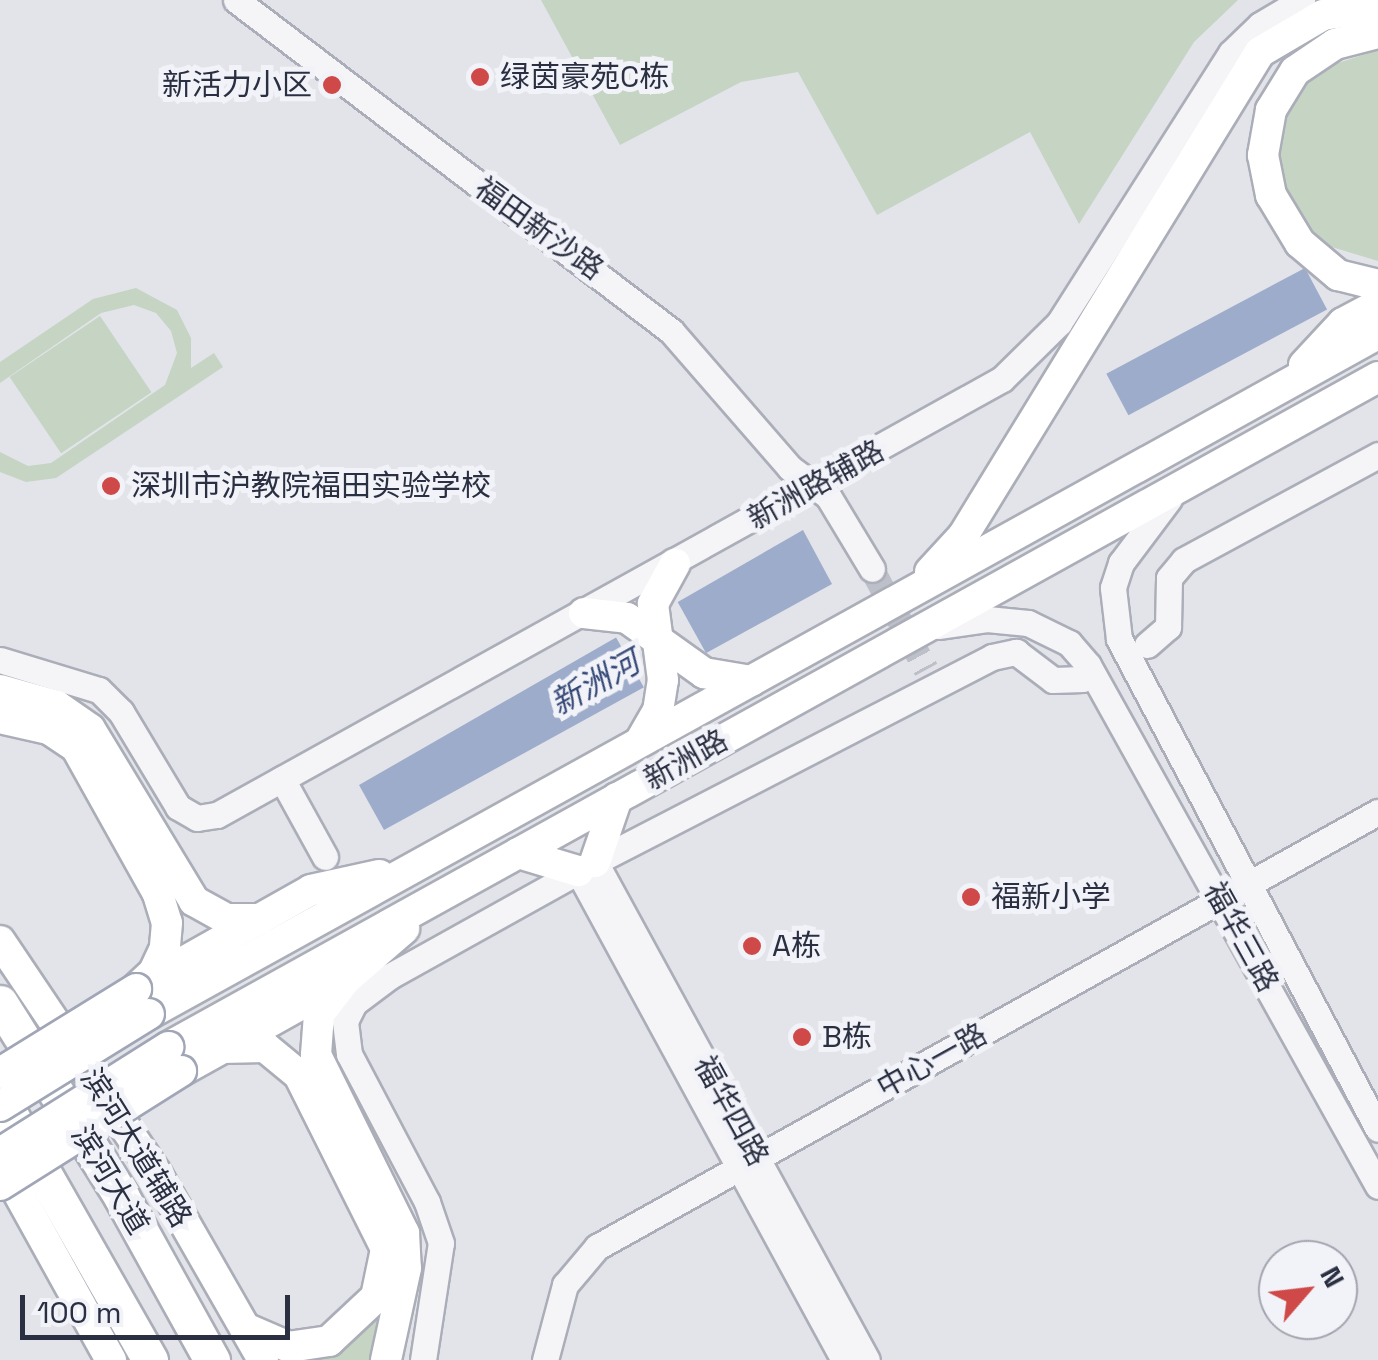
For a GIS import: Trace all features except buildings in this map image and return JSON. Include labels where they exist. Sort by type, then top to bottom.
[{"type":"highway","name":"滨河大道","points":[[0,1004],[130,1211],[212,1360]]},
{"type":"highway","name":"滨河大道","points":[[0,1096],[150,1360]]},
{"type":"main road","points":[[898,600],[964,536],[1260,52],[1323,15],[1378,7]]},
{"type":"main road","points":[[1378,33],[1335,44],[1295,71],[1271,110],[1263,155],[1272,195],[1300,242],[1338,275],[1378,285]]},
{"type":"main road","points":[[1282,387],[1342,323],[1378,304]]},
{"type":"main road","name":"新洲路","points":[[0,1106],[142,1001],[412,868],[1378,334]]},
{"type":"main road","name":"新洲路","points":[[0,1156],[175,1059],[430,902],[1378,377]]},
{"type":"main road","points":[[1302,419],[1378,403]]},
{"type":"main road","points":[[640,611],[674,564]]},
{"type":"main road","points":[[584,613],[640,611]]},
{"type":"main road","points":[[640,611],[676,674]]},
{"type":"main road","points":[[676,674],[752,681]]},
{"type":"main road","points":[[639,743],[676,674]]},
{"type":"main road","points":[[0,690],[57,706],[90,729],[194,901],[227,919],[260,919]]},
{"type":"main road","points":[[0,718],[49,728],[76,748],[158,894],[167,923],[165,948],[142,1001]]},
{"type":"main road","points":[[518,853],[587,867],[617,798]]},
{"type":"main road","points":[[0,1073],[142,1001],[260,919],[311,890],[412,868]]},
{"type":"main road","points":[[386,1360],[406,1268],[404,1234],[316,1055],[319,1014],[346,980],[430,902]]},
{"type":"main road","name":"滨河大道辅路","points":[[0,941],[145,1157],[263,1360]]},
{"type":"main road","points":[[222,1048],[346,980]]},
{"type":"main road","points":[[0,1185],[175,1059],[222,1048],[265,1047],[299,1075],[386,1248],[376,1296],[329,1341],[289,1347],[244,1327]]},
{"type":"main road","points":[[0,1156],[111,1360]]},
{"type":"street","name":"福田新沙路","points":[[236,0],[671,330],[790,468],[816,486]]},
{"type":"street","name":"福田新沙路","points":[[262,0],[682,320],[776,426],[872,569]]},
{"type":"street","name":"新洲路辅路","points":[[0,660],[99,690],[121,712],[178,807],[197,818],[217,815],[816,486],[1031,357],[1071,307],[1231,53],[1260,25],[1302,0]]},
{"type":"street","points":[[1147,645],[1168,627],[1170,578],[1184,560],[1378,455]]},
{"type":"street","name":"福华三路","points":[[1187,482],[1138,534],[1114,588],[1119,639],[1250,884],[1262,919],[1378,1129]]},
{"type":"street","name":"福华三路","points":[[924,628],[987,619],[1028,623],[1070,644],[1220,900],[1378,1186]]},
{"type":"street","points":[[422,1360],[441,1272],[438,1229],[354,1067],[344,1031],[354,1003],[388,972],[930,677],[1008,652],[1032,658],[1062,683],[1093,684]]},
{"type":"street","points":[[282,780],[325,857]]},
{"type":"street","name":"中心一路","points":[[545,1360],[560,1296],[588,1255],[1378,812]]},
{"type":"street","name":"福华四路","points":[[587,867],[748,1163],[844,1360]]},
{"type":"street","name":"福华四路","points":[[748,1163],[868,1360]]},
{"type":"green space","points":[[541,0],[1238,0],[1194,42],[1079,224],[1030,132],[877,215],[798,72],[741,82],[620,145]]},
{"type":"green space","points":[[1378,50],[1378,261],[1322,244],[1293,216],[1275,162],[1284,111],[1302,85],[1329,66]]},
{"type":"green space","points":[[136,288],[177,310],[191,338],[191,368],[214,353],[223,367],[56,478],[26,482],[0,472],[0,452],[28,466],[51,463],[165,385],[177,353],[171,331],[156,313],[134,305],[101,313],[0,383],[0,362],[93,299]]},
{"type":"green space","points":[[100,316],[151,392],[61,453],[10,377]]},
{"type":"green space","points":[[385,1292],[370,1360],[271,1360]]},
{"type":"water","points":[[1305,268],[1327,309],[1128,415],[1106,374]]},
{"type":"water","name":"新洲河","points":[[803,530],[832,584],[384,830],[359,785]]},
{"type":"pier","points":[[676,599],[708,656],[645,690],[614,633]]},
{"type":"tunnel","points":[[872,569],[926,669]]},
{"type":"tunnel","points":[[1083,679],[1145,646]]},
{"type":"place","name":"绿茵豪苑C栋","points":[[480,77]]},
{"type":"place","name":"新活力小区","points":[[332,85]]},
{"type":"place","name":"深圳市沪教院福田实验学校","points":[[111,486]]},
{"type":"place","name":"福新小学","points":[[971,897]]},
{"type":"place","name":"A栋","points":[[752,946]]},
{"type":"place","name":"B栋","points":[[802,1037]]}]
